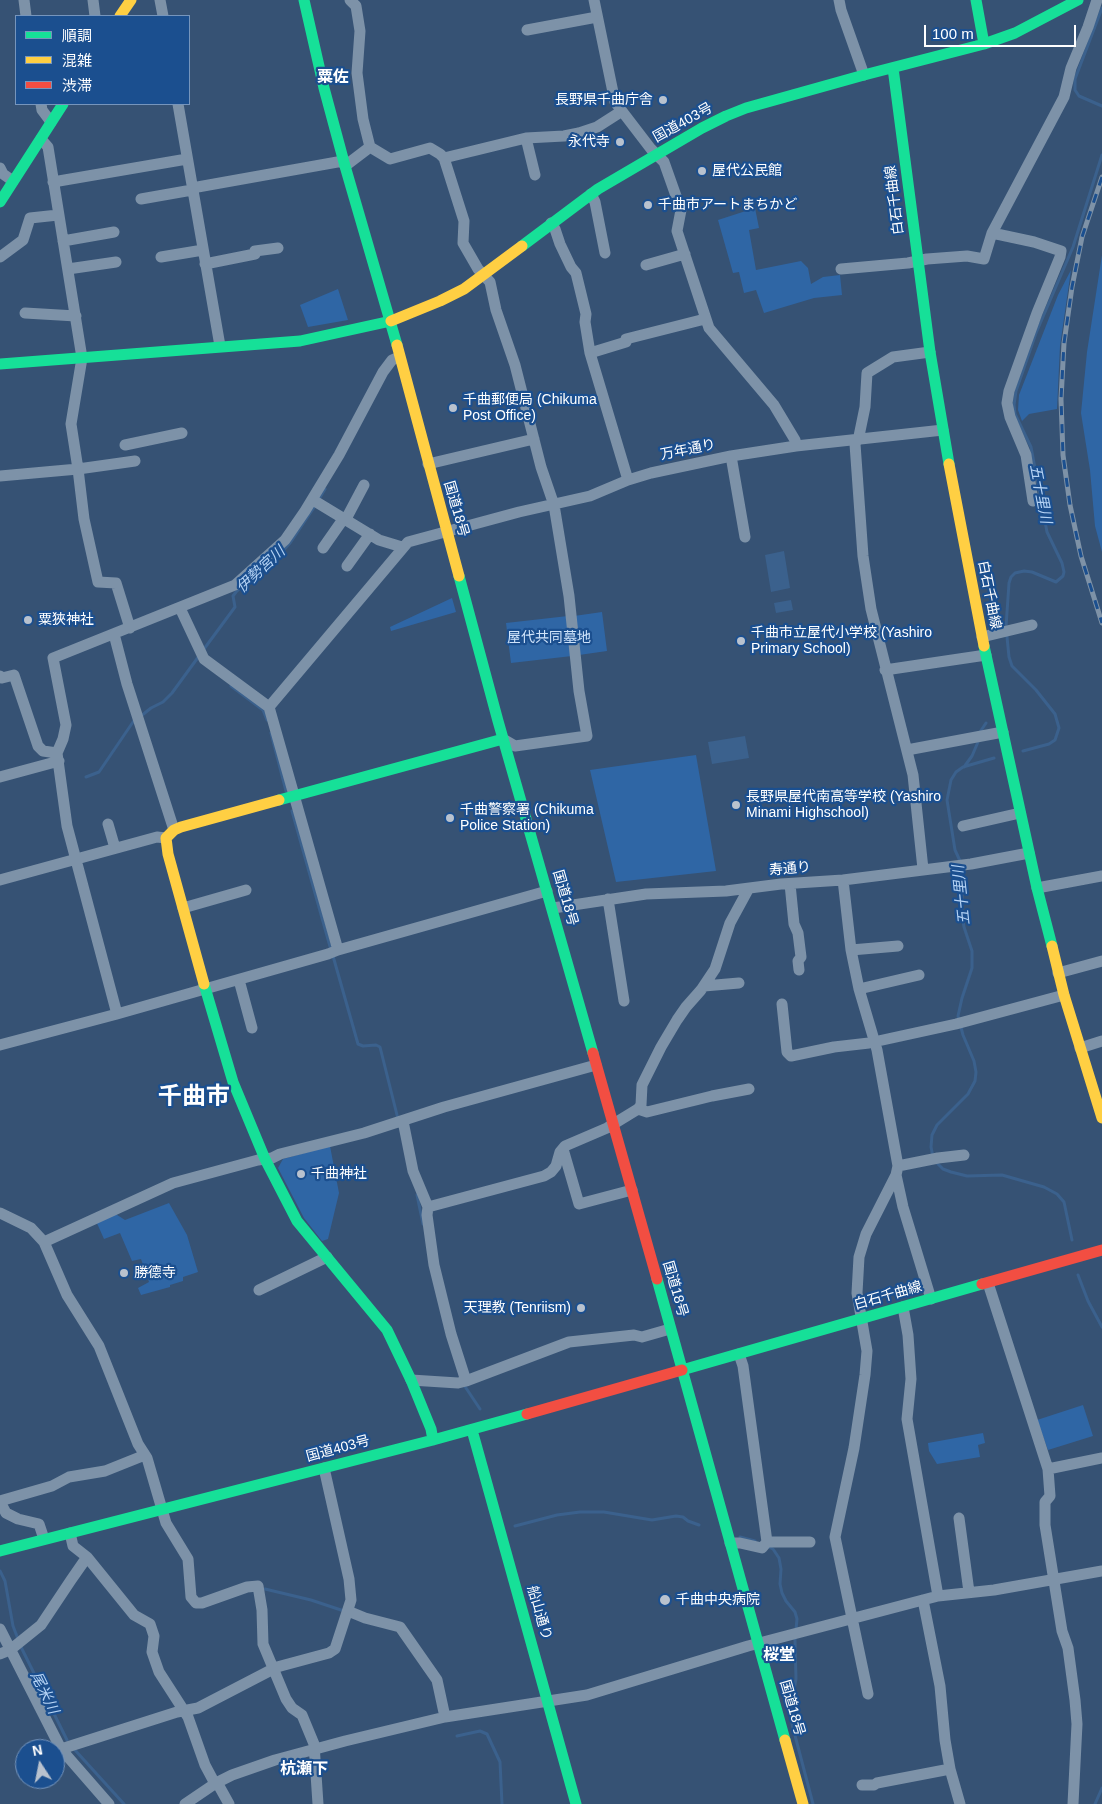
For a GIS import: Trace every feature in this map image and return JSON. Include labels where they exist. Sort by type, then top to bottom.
[{"type":"main road","points":[[121,15],[132,0]]},
{"type":"main road","name":"国道18号","points":[[304,0],[324,88],[344,163],[390,321],[503,739],[553,908],[803,1804]]},
{"type":"main road","points":[[976,0],[984,44],[1015,34],[1078,0]]},
{"type":"main road","name":"国道403号","points":[[0,364],[300,341],[390,321],[464,289],[592,194],[702,128],[726,116],[746,108],[864,75],[984,44]]},
{"type":"main road","name":"白石千曲線","points":[[893,68],[917,262],[957,512],[982,637],[1037,888],[1064,995],[1102,1118]]},
{"type":"main road","points":[[0,202],[63,105]]},
{"type":"main road","points":[[433,1440],[431,1429],[411,1380],[382,1322],[297,1221],[265,1159],[233,1082],[168,854],[170,834],[294,797],[503,739]]},
{"type":"main road","name":"白石千曲線","points":[[682,1370],[1102,1250]]},
{"type":"main road","name":"国道403号","points":[[0,1551],[472,1430],[682,1370]]},
{"type":"main road","name":"船山通り","points":[[472,1430],[576,1804]]},
{"type":"street","points":[[24,0],[26,15]]},
{"type":"street","points":[[93,0],[95,15]]},
{"type":"street","points":[[160,0],[163,15]]},
{"type":"street","points":[[350,0],[356,6],[360,31],[357,74],[363,119],[370,147],[390,159],[430,148],[444,158],[464,221],[463,243],[483,275],[490,282],[496,310],[515,365],[534,439],[554,505],[569,596],[579,691],[587,736],[515,746],[503,739]]},
{"type":"street","points":[[594,0],[615,102],[656,155],[664,162],[681,210],[677,231],[708,328],[774,405],[795,440],[796,446]]},
{"type":"street","points":[[839,0],[864,75]]},
{"type":"street","points":[[841,269],[967,256],[984,259],[992,234],[1064,97],[1070,68],[1088,27],[1097,0]]},
{"type":"street","points":[[527,30],[597,17]]},
{"type":"street","points":[[41,105],[42,110],[51,122]]},
{"type":"street","points":[[178,105],[220,346]]},
{"type":"street","points":[[444,158],[526,138],[564,136],[579,133],[597,127],[622,111]]},
{"type":"street","points":[[526,138],[535,175]]},
{"type":"street","points":[[41,140],[48,147],[82,358],[71,424],[84,519],[98,582],[116,583],[130,628]]},
{"type":"street","points":[[141,199],[344,163],[370,147]]},
{"type":"street","points":[[53,182],[187,159]]},
{"type":"street","points":[[0,168],[3,174],[13,181]]},
{"type":"street","points":[[592,194],[605,253]]},
{"type":"street","points":[[0,257],[23,240],[30,218],[58,215]]},
{"type":"street","points":[[551,223],[570,267],[576,273],[586,314],[585,322],[590,353],[628,480]]},
{"type":"street","points":[[62,242],[114,232]]},
{"type":"street","points":[[992,234],[1034,242],[1061,251],[1009,391],[1007,403],[1010,417],[1026,455],[1033,501]]},
{"type":"street","points":[[205,264],[278,248]]},
{"type":"street","points":[[162,257],[203,250]]},
{"type":"street","points":[[646,265],[685,254]]},
{"type":"street","points":[[68,269],[116,262]]},
{"type":"street","points":[[25,313],[76,316]]},
{"type":"street","points":[[590,353],[626,342],[626,339],[705,319]]},
{"type":"street","points":[[923,869],[916,813],[917,797],[871,609],[864,556],[855,444],[858,440],[865,407],[867,373],[893,357],[930,352]]},
{"type":"street","points":[[118,1014],[76,859],[73,855],[67,826],[58,757],[66,725],[53,658],[235,586],[285,540],[314,500],[383,372],[392,360],[399,357]]},
{"type":"street","name":"万年通り","points":[[402,547],[408,542],[447,531],[590,496],[628,480],[651,473],[731,456],[796,446],[943,430]]},
{"type":"street","points":[[0,476],[131,462],[124,441],[175,432]]},
{"type":"street","points":[[428,464],[534,439]]},
{"type":"street","points":[[731,456],[745,538]]},
{"type":"street","points":[[322,548],[345,519],[364,485]]},
{"type":"street","points":[[269,707],[402,547],[379,540],[314,500]]},
{"type":"street","points":[[347,566],[370,534]]},
{"type":"street","points":[[180,608],[201,654],[269,707],[334,952]]},
{"type":"street","points":[[982,637],[1032,625]]},
{"type":"street","points":[[0,880],[170,834],[114,634]]},
{"type":"street","points":[[885,670],[986,655]]},
{"type":"street","points":[[0,676],[2,678],[14,675],[38,746],[43,751],[58,757]]},
{"type":"street","points":[[907,750],[1003,732]]},
{"type":"street","points":[[0,777],[58,757]]},
{"type":"street","points":[[963,826],[1020,813]]},
{"type":"street","points":[[108,824],[115,848]]},
{"type":"street","name":"寿通り","points":[[553,908],[646,894],[843,880],[954,866],[1029,853]]},
{"type":"street","points":[[1037,888],[1102,876]]},
{"type":"street","points":[[843,880],[851,950],[859,989],[874,1040],[904,1207],[931,1299]]},
{"type":"street","points":[[790,884],[794,924],[798,933],[801,957],[798,961],[799,970]]},
{"type":"street","points":[[428,1207],[544,1176],[552,1172],[563,1148],[613,1124],[638,1109],[641,1105],[642,1085],[661,1047],[686,1007],[704,986],[714,969],[730,922],[749,888]]},
{"type":"street","points":[[182,908],[246,890]]},
{"type":"street","points":[[0,1045],[239,980],[547,891]]},
{"type":"street","points":[[608,900],[624,1001]]},
{"type":"street","points":[[851,950],[898,946]]},
{"type":"street","points":[[1058,973],[1102,961]]},
{"type":"street","points":[[859,989],[919,975]]},
{"type":"street","points":[[239,980],[252,1028]]},
{"type":"street","points":[[704,986],[739,982]]},
{"type":"street","points":[[782,1004],[789,1033],[787,1052],[791,1056],[834,1047],[869,1043],[874,1040],[960,1023],[1064,995]]},
{"type":"street","points":[[1080,1048],[1102,1041]]},
{"type":"street","points":[[44,1242],[173,1183],[399,1122],[444,1107],[596,1065]]},
{"type":"street","points":[[638,1109],[648,1112],[749,1089]]},
{"type":"street","points":[[399,1122],[413,1171],[428,1207],[427,1215],[434,1265],[451,1334],[466,1381]]},
{"type":"street","points":[[563,1148],[579,1204],[632,1190]]},
{"type":"street","points":[[868,1694],[835,1537],[854,1448],[866,1375],[867,1352],[858,1293],[859,1257],[866,1234],[897,1171],[934,1159],[964,1155]]},
{"type":"street","points":[[0,1213],[31,1228],[44,1242],[67,1295],[99,1346],[138,1444],[144,1454],[166,1523],[188,1559],[191,1597],[196,1603],[210,1601],[247,1587],[258,1586],[262,1610],[263,1644],[286,1699],[292,1708],[302,1715],[314,1744],[318,1804]]},
{"type":"street","points":[[259,1290],[327,1257]]},
{"type":"street","points":[[988,1283],[1048,1468],[1050,1496],[1045,1502],[1045,1525],[1062,1631],[1068,1648],[1077,1724],[1073,1804]]},
{"type":"street","points":[[903,1307],[908,1335],[911,1378],[907,1419],[938,1596]]},
{"type":"street","points":[[411,1380],[458,1383],[569,1342],[634,1335],[642,1337],[670,1329]]},
{"type":"street","points":[[739,1354],[744,1375],[765,1545]]},
{"type":"street","points":[[44,1539],[38,1524],[18,1519],[6,1513],[0,1501],[52,1486],[68,1477],[105,1472],[144,1454]]},
{"type":"street","points":[[1048,1468],[1102,1458]]},
{"type":"street","points":[[65,1749],[198,1708],[273,1669],[291,1662],[329,1653],[335,1649],[351,1600],[349,1579],[324,1468]]},
{"type":"street","points":[[959,1518],[969,1592]]},
{"type":"street","points":[[70,1533],[73,1546],[87,1557],[134,1615],[150,1624],[154,1636],[152,1652],[160,1672],[188,1717],[205,1765],[229,1804]]},
{"type":"street","points":[[730,1543],[765,1545],[810,1542]]},
{"type":"street","points":[[5,1652],[42,1625],[87,1557]]},
{"type":"street","points":[[184,1804],[232,1775],[275,1760],[313,1750],[446,1717],[548,1701],[608,1689],[758,1644],[938,1596],[994,1590],[1102,1571]]},
{"type":"street","points":[[923,1600],[940,1686],[944,1740],[960,1804]]},
{"type":"street","points":[[348,1611],[365,1618],[400,1627],[437,1680],[446,1717]]},
{"type":"street","points":[[0,1629],[5,1652],[55,1739]]},
{"type":"street","points":[[65,1754],[109,1804]]},
{"type":"street","points":[[862,1785],[874,1785],[950,1769]]},
{"type":"green space","points":[[755,208],[759,228],[749,230],[756,270],[801,261],[808,268],[811,284],[823,277],[840,275],[842,295],[814,298],[764,313],[756,290],[744,293],[739,272],[733,273],[718,220]]},
{"type":"green space","points":[[1102,255],[1102,552],[1095,526],[1090,470],[1081,413],[1087,352]]},
{"type":"green space","points":[[1071,270],[1060,346],[1057,409],[1029,414],[1022,421],[1018,410],[1019,395],[1058,295]]},
{"type":"green space","points":[[338,289],[348,320],[308,327],[300,305]]},
{"type":"green space","points":[[452,598],[456,612],[391,631],[390,627]]},
{"type":"green space","points":[[602,612],[607,651],[579,655],[574,616]]},
{"type":"green space","name":"屋代共同墓地","points":[[568,616],[572,656],[511,663],[506,623]]},
{"type":"green space","points":[[696,755],[716,871],[616,882],[590,770]]},
{"type":"green space","points":[[330,1146],[339,1193],[328,1239],[322,1241],[304,1218],[278,1168],[283,1159]]},
{"type":"green space","points":[[169,1203],[187,1235],[198,1272],[183,1277],[183,1281],[170,1285],[170,1287],[141,1295],[138,1288],[149,1282],[141,1259],[132,1261],[120,1233],[104,1239],[96,1221],[114,1213],[125,1220]]},
{"type":"green space","points":[[1083,1405],[1093,1436],[1048,1450],[1037,1420]]},
{"type":"green space","points":[[983,1433],[985,1443],[978,1445],[980,1457],[937,1464],[929,1451],[928,1443]]},
{"type":"shaded area","points":[[784,551],[790,588],[771,592],[765,555]]},
{"type":"shaded area","points":[[791,600],[793,610],[776,613],[774,603]]},
{"type":"shaded area","points":[[745,736],[749,758],[712,764],[708,742]]},
{"type":"waterway","name":"五十里川","points":[[1102,8],[1075,79],[1075,90],[1079,96],[1102,106]]},
{"type":"waterway","name":"五十里川","points":[[1023,751],[1049,744],[1055,740],[1059,728],[1055,714],[1036,690],[1012,666],[1009,657],[1006,627],[1009,583],[1015,573],[1024,571],[1032,572],[1056,582],[1063,576],[1064,572],[1062,563],[1047,532],[1031,447],[1015,414],[1014,405],[1016,391],[1036,333],[1073,247],[1102,155]]},
{"type":"waterway","name":"伊勢宮川","points":[[319,499],[325,489]]},
{"type":"waterway","name":"伊勢宮川","points":[[255,574],[280,554],[290,543],[315,506]]},
{"type":"waterway","name":"伊勢宮川","points":[[204,649],[235,607],[233,596],[251,578]]},
{"type":"waterway","points":[[141,716],[163,702],[172,693],[199,656]]},
{"type":"waterway","points":[[231,686],[263,710],[267,720]]},
{"type":"waterway","points":[[86,777],[99,772],[135,719]]},
{"type":"waterway","points":[[980,732],[986,723]]},
{"type":"waterway","points":[[271,733],[286,791]]},
{"type":"waterway","points":[[964,767],[972,756],[978,742]]},
{"type":"waterway","name":"五十里川","points":[[961,863],[955,850],[947,800],[951,780],[956,772],[963,767],[994,758]]},
{"type":"waterway","points":[[292,811],[331,950]]},
{"type":"waterway","name":"五十里川","points":[[933,1157],[931,1147],[932,1135],[937,1125],[968,1094],[975,1081],[976,1072],[958,1016],[972,968],[972,951],[962,914],[962,869]]},
{"type":"waterway","points":[[333,956],[358,1044],[380,1047],[398,1119]]},
{"type":"waterway","name":"五十里川","points":[[936,1162],[943,1169],[951,1172],[967,1176],[1002,1175],[1044,1187],[1057,1194],[1064,1202],[1072,1240]]},
{"type":"waterway","points":[[417,1195],[423,1224]]},
{"type":"waterway","name":"五十里川","points":[[1078,1275],[1088,1301],[1102,1327]]},
{"type":"waterway","points":[[464,1385],[480,1409]]},
{"type":"waterway","points":[[515,1526],[557,1515],[580,1512],[604,1512],[652,1520],[676,1516],[683,1517],[699,1525]]},
{"type":"waterway","points":[[740,1537],[755,1541]]},
{"type":"waterway","points":[[767,1546],[773,1549],[779,1558],[782,1593],[795,1612],[797,1619],[795,1640],[796,1679],[791,1706],[792,1724],[813,1804]]},
{"type":"waterway","name":"尾米川","points":[[0,1571],[5,1581],[13,1626],[18,1639]]},
{"type":"waterway","points":[[265,1589],[311,1600],[344,1611]]},
{"type":"waterway","name":"尾米川","points":[[21,1647],[67,1740]]},
{"type":"waterway","points":[[457,1736],[480,1731],[487,1734],[500,1762],[502,1804]]},
{"type":"waterway","name":"尾米川","points":[[74,1749],[124,1804]]},
{"type":"waterway","name":"五十里川","points":[[1095,1804],[1102,1788]]},
{"type":"railway","points":[[1102,177],[1082,237],[1072,287],[1064,343],[1061,399],[1063,455],[1070,505],[1081,556],[1102,623]]},
{"type":"traffic: fast","points":[[304,0],[324,88],[345,166],[397,345]]},
{"type":"traffic: fast","points":[[522,246],[598,189],[726,116],[746,108],[864,75],[984,44],[976,0]]},
{"type":"traffic: fast","points":[[984,44],[1015,33],[1078,0]]},
{"type":"traffic: fast","points":[[893,68],[930,352],[949,464]]},
{"type":"traffic: fast","points":[[0,202],[62,105]]},
{"type":"traffic: fast","points":[[0,364],[300,341],[391,321]]},
{"type":"traffic: fast","points":[[459,576],[498,721],[593,1053]]},
{"type":"traffic: fast","points":[[984,646],[1037,888],[1052,946]]},
{"type":"traffic: fast","points":[[279,800],[503,739]]},
{"type":"traffic: fast","points":[[204,984],[233,1082],[265,1159],[297,1221],[387,1330],[411,1380],[431,1429],[433,1440]]},
{"type":"traffic: fast","points":[[657,1279],[785,1740]]},
{"type":"traffic: fast","points":[[682,1370],[982,1284]]},
{"type":"traffic: fast","points":[[0,1551],[433,1440],[527,1414]]},
{"type":"traffic: fast","points":[[472,1430],[576,1804]]},
{"type":"traffic: slow","points":[[121,15],[131,0]]},
{"type":"traffic: slow","points":[[391,321],[464,289],[522,246]]},
{"type":"traffic: slow","points":[[397,345],[459,576]]},
{"type":"traffic: slow","points":[[949,464],[984,646]]},
{"type":"traffic: slow","points":[[204,984],[168,854],[166,838],[174,830],[181,827],[279,800]]},
{"type":"traffic: slow","points":[[1052,946],[1064,995],[1102,1118]]},
{"type":"traffic: slow","points":[[785,1740],[803,1804]]},
{"type":"traffic: jam","points":[[593,1053],[657,1279]]},
{"type":"traffic: jam","points":[[982,1284],[1102,1250]]},
{"type":"traffic: jam","points":[[527,1414],[682,1370]]},
{"type":"place","name":"長野県千曲庁舎","points":[[663,100]]},
{"type":"place","name":"永代寺","points":[[620,142]]},
{"type":"place","name":"屋代公民館","points":[[702,171]]},
{"type":"place","name":"千曲市アートまちかど","points":[[648,205]]},
{"type":"place","name":"千曲郵便局 (Chikuma Post Office)","points":[[453,408]]},
{"type":"place","name":"粟狹神社","points":[[28,620]]},
{"type":"place","name":"千曲市立屋代小学校 (Yashiro Primary School)","points":[[741,641]]},
{"type":"place","name":"長野県屋代南高等学校 (Yashiro Minami Highschool)","points":[[736,805]]},
{"type":"place","name":"千曲警察署 (Chikuma Police Station)","points":[[450,818]]},
{"type":"place","name":"千曲神社","points":[[301,1174]]},
{"type":"place","name":"勝德寺","points":[[124,1273]]},
{"type":"place","name":"天理教 (Tenriism)","points":[[581,1308]]},
{"type":"place","name":"千曲中央病院","points":[[665,1600]]},
{"type":"district","name":"粟佐","points":[[333,78]]},
{"type":"district","name":"千曲市","points":[[194,1097]]},
{"type":"district","name":"桜堂","points":[[779,1656]]},
{"type":"district","name":"杭瀬下","points":[[304,1770]]}]
